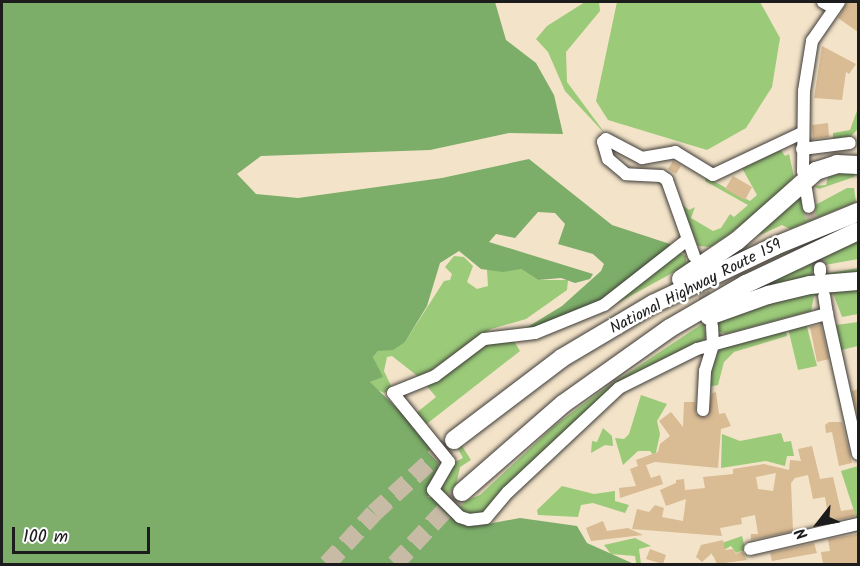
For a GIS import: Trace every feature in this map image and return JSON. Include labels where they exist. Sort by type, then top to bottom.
[{"type":"highway","points":[[562,358],[738,241],[816,171],[853,164]]},
{"type":"highway","name":"National Highway Route 159","points":[[454,440],[562,358],[705,279],[855,223]]},
{"type":"highway","name":"National Highway Route 159","points":[[462,492],[563,404],[670,328],[855,223]]},
{"type":"highway","points":[[488,468],[626,366],[686,327],[768,295],[810,285],[858,281]]},
{"type":"street","points":[[803,172],[802,133],[812,41],[832,4]]},
{"type":"street","points":[[694,256],[667,180],[661,176],[627,174],[608,159],[603,142],[606,139],[642,158],[675,152],[713,175],[802,133]]},
{"type":"street","points":[[802,149],[850,143]]},
{"type":"street","points":[[806,189],[809,207]]},
{"type":"street","points":[[687,240],[604,305],[535,333],[503,334],[484,339],[435,375],[393,393],[450,462],[433,490],[460,517],[482,519],[619,388],[697,349],[827,314]]},
{"type":"street","points":[[825,296],[827,314],[854,413],[858,454]]},
{"type":"street","points":[[703,410],[705,371],[713,345],[712,326]]},
{"type":"street","points":[[750,549],[858,524]]},
{"type":"green space","points":[[2,2],[495,2],[506,40],[536,63],[554,95],[563,134],[509,133],[430,150],[261,156],[237,174],[256,194],[298,198],[442,178],[529,159],[612,225],[670,244],[670,250],[615,294],[538,327],[526,328],[562,306],[601,271],[604,264],[593,254],[558,244],[565,224],[555,213],[538,212],[515,238],[496,234],[489,242],[593,274],[590,279],[575,283],[561,278],[538,280],[521,269],[503,272],[481,269],[459,251],[440,263],[427,306],[405,342],[393,350],[378,351],[373,357],[383,377],[370,382],[418,429],[440,461],[428,497],[435,498],[460,521],[477,526],[520,518],[577,526],[587,543],[634,564],[2,564]]},
{"type":"green space","points":[[585,2],[599,2],[600,11],[566,52],[567,82],[607,136],[565,91],[548,52],[536,39],[547,26]]},
{"type":"green space","points":[[617,2],[760,2],[780,38],[772,87],[746,128],[707,150],[608,120],[596,101]]},
{"type":"green space","points":[[858,108],[858,129],[847,140],[817,145],[813,141],[833,139],[833,133],[850,130]]},
{"type":"green space","points":[[781,150],[785,156],[789,154],[794,177],[766,206],[732,232],[710,247],[698,246],[681,204],[689,210],[695,207],[691,218],[713,231],[721,228],[730,214],[734,217],[748,205],[705,181],[706,177],[750,201],[757,195],[742,168]]},
{"type":"green space","points":[[849,171],[855,172],[854,177],[819,189],[814,186],[826,185],[828,177]]},
{"type":"green space","points":[[847,188],[854,188],[856,202],[790,229],[782,225],[758,236],[800,192],[804,211]]},
{"type":"green space","points":[[858,239],[858,259],[825,265],[812,272],[813,276],[858,268],[858,275],[748,293]]},
{"type":"green space","points":[[678,252],[686,256],[686,262],[703,256],[616,304]]},
{"type":"green space","points":[[454,256],[464,257],[473,266],[467,282],[477,289],[488,286],[487,270],[521,269],[538,280],[568,280],[567,290],[526,319],[491,329],[420,378],[392,356],[387,357],[384,371],[392,388],[384,393],[373,388],[370,382],[382,377],[373,357],[378,351],[405,342],[444,281],[450,280],[452,274],[445,267]]},
{"type":"green space","points":[[858,285],[858,314],[842,317],[833,293],[814,296],[811,311],[726,334],[718,331],[716,322],[704,326],[706,336],[701,342],[617,384],[483,516],[465,515],[440,489],[453,463],[463,458],[458,449],[462,446],[471,460],[460,467],[454,495],[462,502],[480,495],[554,426],[598,393],[702,324],[767,299]]},
{"type":"green space","points":[[858,322],[858,346],[841,350],[836,325]]},
{"type":"green space","points":[[806,323],[817,366],[798,370],[788,328]]},
{"type":"green space","points":[[785,329],[787,336],[734,352],[724,362],[718,385],[707,387],[717,353],[724,346]]},
{"type":"green space","points":[[512,338],[520,351],[424,426],[415,414],[436,397],[426,385],[491,340]]},
{"type":"green space","points":[[641,395],[667,404],[657,421],[660,434],[655,457],[650,451],[638,451],[623,465],[615,438],[624,439],[629,434]]},
{"type":"green space","points":[[603,428],[612,436],[613,446],[605,445],[591,453],[592,441],[597,442]]},
{"type":"green space","points":[[781,433],[784,442],[791,441],[794,456],[787,456],[785,466],[766,461],[721,468],[722,434],[740,441]]},
{"type":"green space","points":[[858,466],[858,520],[857,520],[841,471]]},
{"type":"green space","points":[[562,486],[594,494],[615,491],[615,501],[629,505],[625,513],[593,503],[581,505],[578,517],[538,515],[537,510]]},
{"type":"green space","points":[[742,536],[748,560],[744,550],[736,553],[731,546],[713,556],[711,552],[722,543]]},
{"type":"green space","points":[[635,538],[651,546],[639,549],[641,564],[636,563],[635,556],[611,554],[604,545]]},
{"type":"building","points":[[847,2],[858,2],[858,32],[838,18]]},
{"type":"building","points":[[822,46],[856,64],[849,74],[846,72],[842,100],[814,98]]},
{"type":"building","points":[[828,123],[829,137],[813,139],[812,125]]},
{"type":"building","points":[[673,161],[681,166],[676,174],[668,169]]},
{"type":"building","points":[[733,176],[752,187],[745,200],[725,189]]},
{"type":"building","points":[[821,325],[829,359],[817,362],[810,327]]},
{"type":"building","points":[[858,389],[858,418],[852,391]]},
{"type":"building","points":[[716,392],[719,414],[725,413],[731,426],[721,429],[718,468],[655,462],[646,465],[651,478],[660,475],[663,484],[620,498],[619,488],[636,486],[630,469],[638,466],[636,460],[658,452],[660,444],[670,436],[659,421],[671,412],[683,427],[684,402],[695,402],[696,414],[707,417],[712,393]]},
{"type":"building","points":[[829,422],[842,422],[852,463],[839,466],[832,432],[826,433],[825,425]]},
{"type":"building","points":[[812,446],[820,479],[833,477],[841,511],[854,509],[855,516],[829,522],[825,497],[813,499],[808,475],[795,478],[791,483],[793,531],[751,540],[751,534],[758,534],[755,515],[741,518],[742,524],[720,528],[722,536],[632,529],[637,509],[649,512],[655,505],[664,508],[662,517],[683,521],[686,499],[666,506],[660,490],[676,483],[676,480],[684,479],[685,490],[705,488],[703,477],[733,474],[733,469],[764,464],[789,470],[790,460],[801,461],[798,449]],"holes":[[[776,473],[773,491],[758,489],[756,477]]]},
{"type":"building","points":[[603,521],[607,531],[628,528],[643,535],[591,541],[586,528]]},
{"type":"building","points":[[857,534],[858,564],[823,564],[821,552],[830,551],[828,539]]},
{"type":"building","points":[[723,540],[725,550],[733,549],[736,554],[742,551],[747,560],[717,564],[712,553],[702,562],[696,557],[701,545]]},
{"type":"building","points":[[814,543],[817,553],[772,561],[770,553]]},
{"type":"building","points":[[650,549],[666,555],[663,564],[646,559]]},
{"type":"tunnel","points":[[809,207],[820,268]]},
{"type":"tunnel","points":[[699,275],[709,313]]},
{"type":"tunnel","points":[[327,564],[374,513],[454,440]]},
{"type":"tunnel","points":[[395,564],[462,492]]}]
